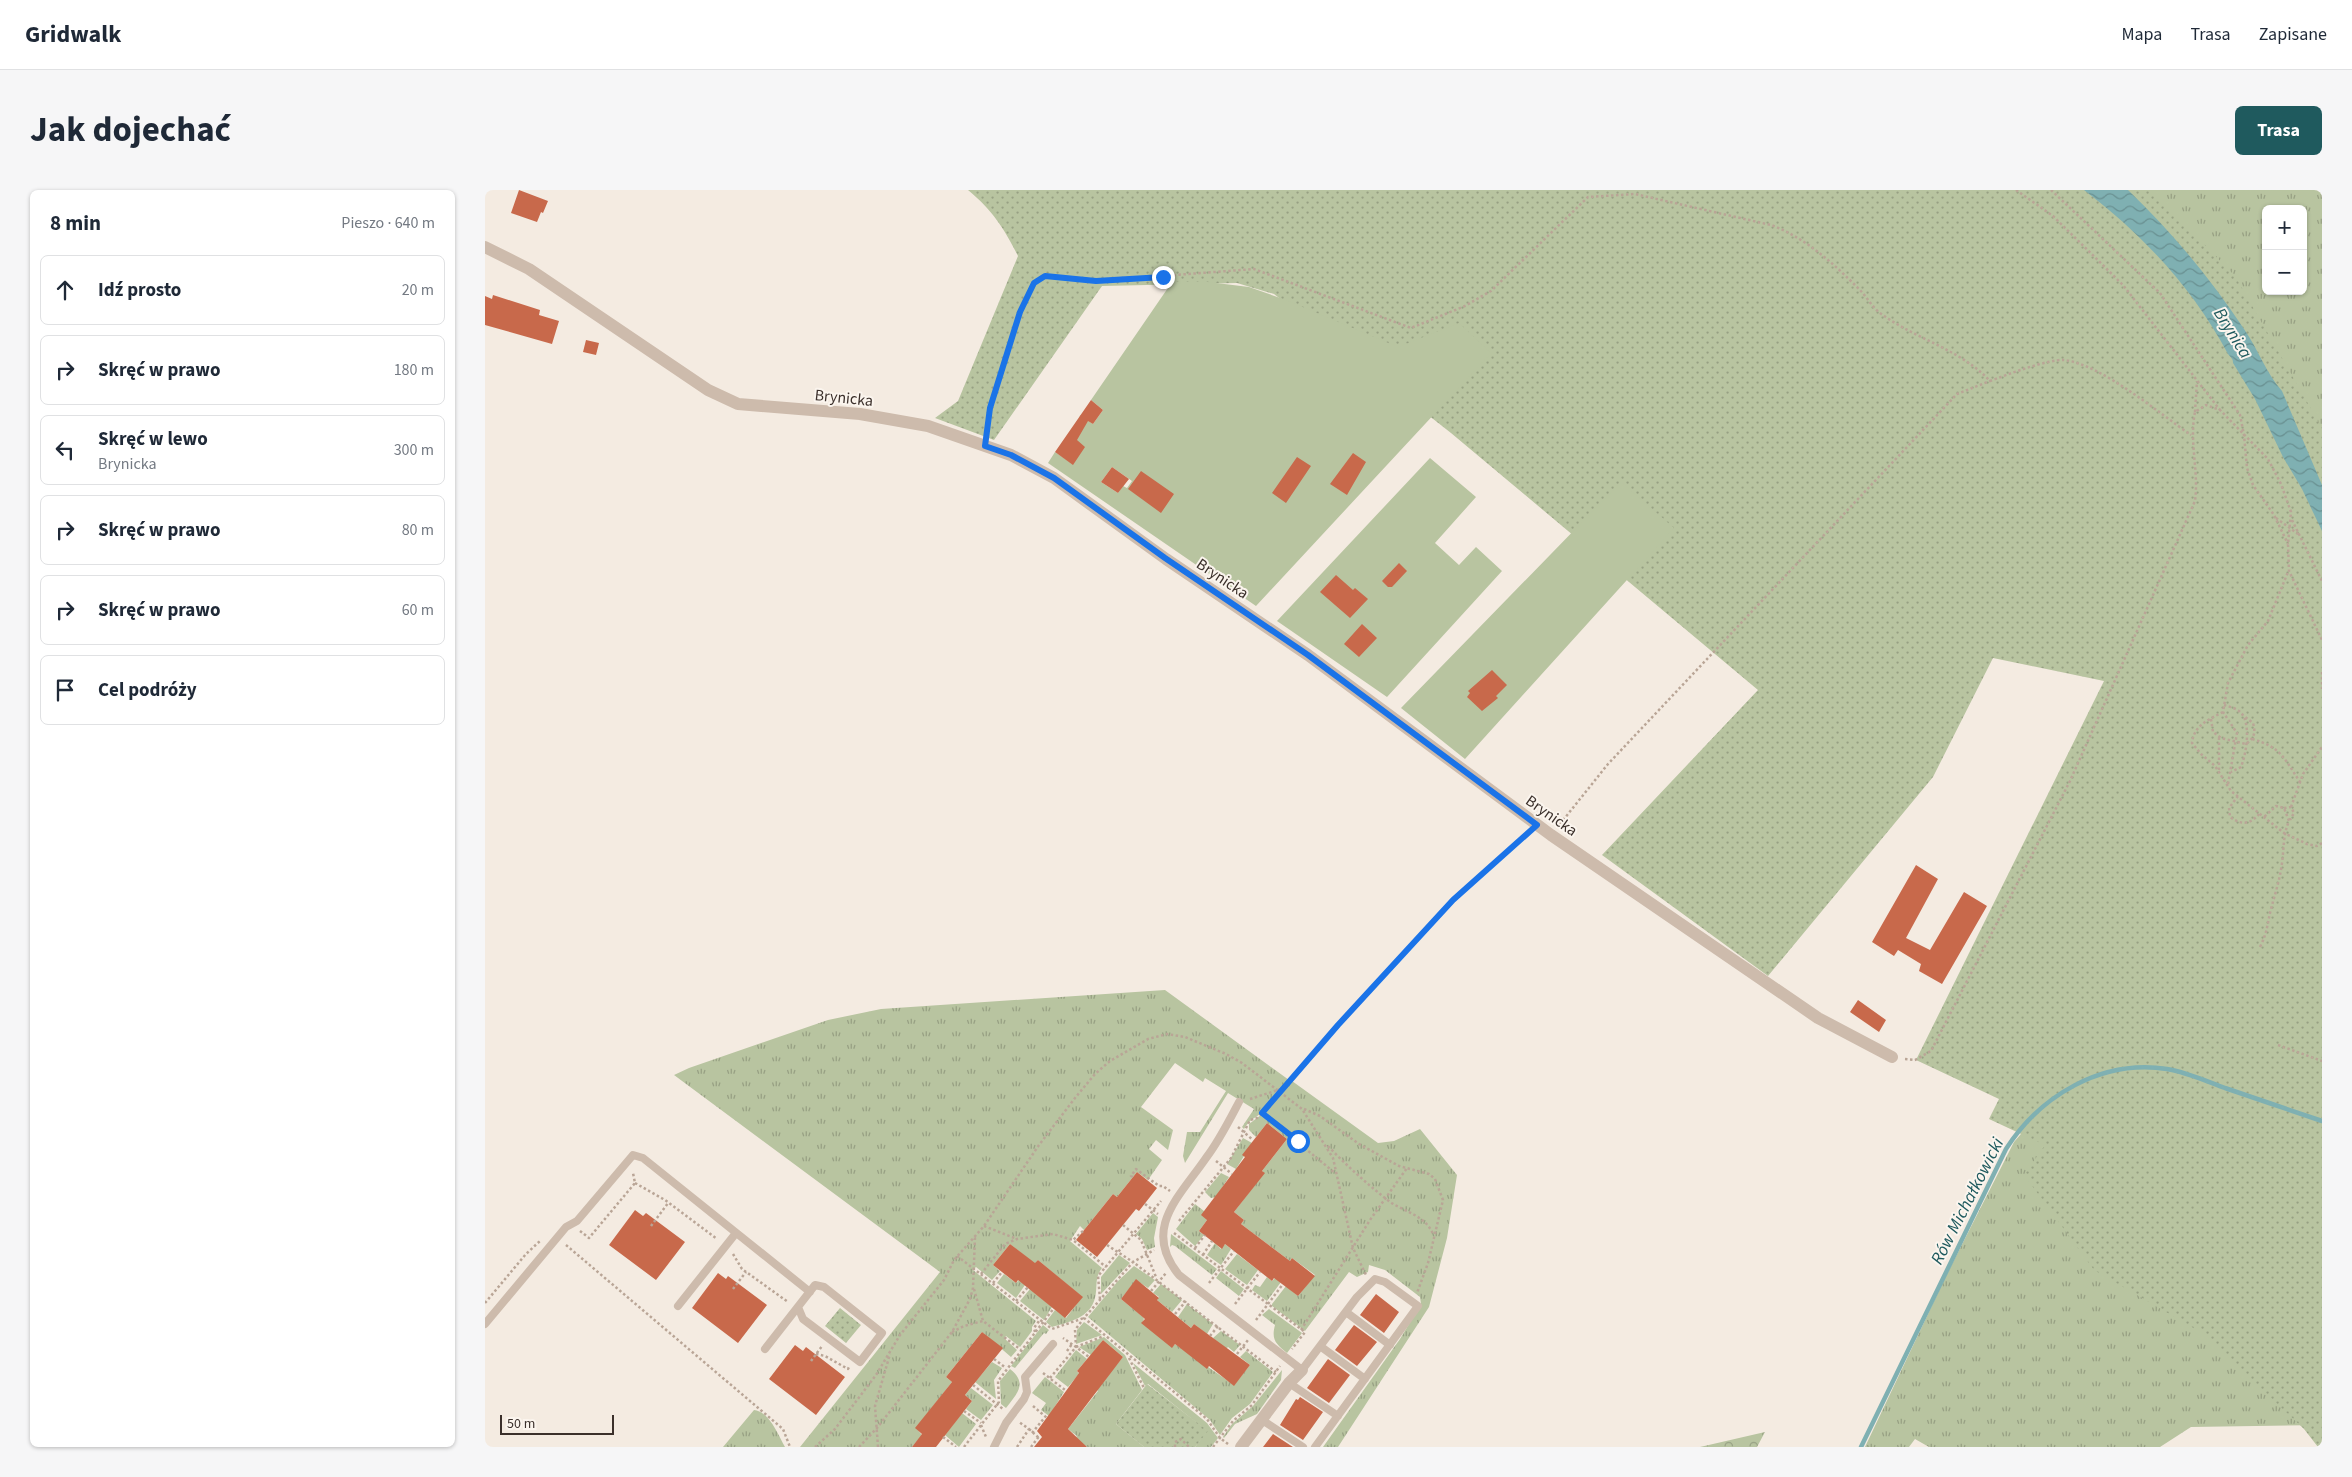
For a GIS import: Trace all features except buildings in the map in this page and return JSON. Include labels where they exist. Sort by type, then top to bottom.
[{"type":"street","name":"Brynicka","points":[[485,247],[529,269],[708,390],[739,404],[860,414],[929,426],[1011,455],[1054,478],[1165,558],[1308,655],[1551,835],[1818,1018],[1892,1057]]},
{"type":"street","points":[[1241,1447],[1289,1383],[1302,1370]]},
{"type":"lane","points":[[1239,1102],[1209,1155],[1170,1211],[1162,1233],[1168,1262],[1179,1275],[1285,1359],[1302,1370],[1346,1312],[1375,1279],[1385,1282],[1418,1306],[1315,1447]]},
{"type":"lane","points":[[485,1324],[560,1241],[566,1227],[577,1221],[633,1154],[643,1158],[810,1292]]},
{"type":"lane","points":[[678,1306],[736,1233]]},
{"type":"lane","points":[[765,1349],[815,1285],[824,1287],[882,1333],[860,1362],[803,1319],[798,1307]]},
{"type":"lane","points":[[1346,1312],[1390,1345]]},
{"type":"lane","points":[[994,1447],[998,1436],[1011,1415],[1024,1399],[1027,1392],[1025,1377],[1053,1344]]},
{"type":"lane","points":[[1320,1346],[1365,1379]]},
{"type":"lane","points":[[1289,1383],[1338,1416]]},
{"type":"lane","points":[[1262,1420],[1303,1447]]},
{"type":"path","points":[[2016,190],[2053,216],[2123,285],[2220,410],[2268,459],[2281,484],[2291,512],[2291,529],[2288,544],[2289,571],[2322,640]]},
{"type":"path","points":[[2051,190],[2160,293],[2240,415],[2245,435],[2247,468],[2253,485],[2275,517],[2288,544]]},
{"type":"path","points":[[985,446],[990,408],[1020,312],[1034,283],[1045,276],[1096,281],[1253,269],[1411,328],[1465,306],[1491,290],[1588,197],[1635,194],[1771,225],[1787,231],[1809,244],[1860,290],[1880,312],[1977,367],[1990,380]]},
{"type":"path","points":[[1551,835],[1608,764],[1957,394],[1990,380],[2021,370],[2063,360],[2105,375],[2191,435]]},
{"type":"path","points":[[1892,1057],[1915,1060],[1931,1051],[2070,782],[2195,501],[2196,478],[2191,435],[2197,381]]},
{"type":"path","points":[[2195,412],[2206,405],[2220,410]]},
{"type":"path","points":[[2275,517],[2299,535]]},
{"type":"path","points":[[2291,519],[2322,581]]},
{"type":"path","points":[[2228,784],[2237,733],[2223,712],[2228,683],[2249,645],[2268,621],[2289,571]]},
{"type":"path","points":[[2322,672],[2322,690]]},
{"type":"path","points":[[2211,718],[2213,732],[2219,736],[2236,743],[2246,744],[2252,740],[2255,731],[2253,723],[2234,708],[2224,706]]},
{"type":"path","points":[[2223,712],[2202,723],[2193,733],[2192,743],[2219,771],[2231,791],[2284,833],[2307,844],[2317,846],[2322,843]]},
{"type":"path","points":[[2231,772],[2241,767],[2246,754],[2243,716]]},
{"type":"path","points":[[2219,736],[2219,771]]},
{"type":"path","points":[[2252,740],[2271,744],[2300,782]]},
{"type":"path","points":[[2260,946],[2268,930],[2270,910],[2277,891],[2282,863],[2284,833],[2294,813],[2291,807],[2303,774],[2322,746]]},
{"type":"path","points":[[2238,796],[2229,808],[2231,817],[2237,823],[2248,824],[2260,813]]},
{"type":"path","points":[[2264,817],[2277,806],[2291,807]]},
{"type":"path","points":[[2285,808],[2289,821]]},
{"type":"path","points":[[1162,1233],[1171,1231],[1223,1167],[1245,1133],[1250,1120],[1262,1113],[1338,1025],[1453,900],[1537,825]]},
{"type":"path","points":[[815,1447],[835,1429],[877,1375],[892,1348],[944,1280],[957,1256],[984,1226],[1039,1145],[1095,1074],[1110,1061],[1148,1039],[1167,1034],[1185,1037],[1242,1063],[1282,1090],[1302,1109],[1333,1158],[1353,1248],[1364,1273],[1372,1281]]},
{"type":"path","points":[[2278,1045],[2322,1061]]},
{"type":"path","points":[[1239,1102],[1282,1090]]},
{"type":"path","points":[[1302,1109],[1320,1116],[1359,1144],[1399,1166],[1429,1174],[1440,1187],[1443,1200],[1433,1234],[1428,1263],[1415,1302]]},
{"type":"path","points":[[1262,1113],[1336,1174]]},
{"type":"path","points":[[1245,1133],[1253,1140]]},
{"type":"path","points":[[1323,1142],[1386,1199],[1426,1220],[1433,1234]]},
{"type":"path","points":[[643,1158],[633,1171],[635,1183],[668,1203],[717,1240],[723,1232],[736,1233]]},
{"type":"path","points":[[1223,1167],[1232,1174]]},
{"type":"path","points":[[1301,1330],[1407,1168]]},
{"type":"path","points":[[1133,1177],[1131,1176],[1136,1169],[1170,1191]]},
{"type":"path","points":[[572,1232],[578,1229],[589,1238],[635,1183]]},
{"type":"path","points":[[1100,1299],[1098,1276],[1155,1212],[1175,1186]]},
{"type":"path","points":[[651,1226],[668,1203]]},
{"type":"path","points":[[1145,1204],[1155,1212]]},
{"type":"path","points":[[1123,1225],[1141,1240],[1159,1279]]},
{"type":"path","points":[[984,1226],[1017,1239]]},
{"type":"path","points":[[1073,1240],[1083,1231]]},
{"type":"path","points":[[1171,1231],[1305,1332],[1285,1359]]},
{"type":"path","points":[[981,1274],[1005,1244],[1017,1239],[1053,1234],[1073,1240],[1106,1267]]},
{"type":"path","points":[[1195,1248],[1205,1236]]},
{"type":"path","points":[[859,1447],[877,1428],[952,1332],[970,1299],[973,1288],[975,1237]]},
{"type":"path","points":[[485,1303],[536,1242],[547,1238],[560,1241],[783,1429],[790,1447]]},
{"type":"path","points":[[560,1241],[568,1238]]},
{"type":"path","points":[[742,1239],[732,1252],[741,1269],[789,1302]]},
{"type":"path","points":[[1203,1255],[1212,1241]]},
{"type":"path","points":[[1107,1245],[1159,1279],[1277,1371],[1252,1405],[1233,1421],[1213,1447]]},
{"type":"path","points":[[1075,1347],[1075,1330],[1100,1299],[1133,1262],[1155,1249]]},
{"type":"path","points":[[1215,1276],[1234,1251]]},
{"type":"path","points":[[957,1256],[1089,1357]]},
{"type":"path","points":[[733,1289],[746,1272]]},
{"type":"path","points":[[993,1283],[1002,1272]]},
{"type":"path","points":[[1242,1295],[1260,1272]]},
{"type":"path","points":[[1151,1291],[1159,1279]]},
{"type":"path","points":[[1262,1311],[1283,1284]]},
{"type":"path","points":[[1016,1302],[1027,1287]]},
{"type":"path","points":[[973,1288],[983,1322],[1021,1350]]},
{"type":"path","points":[[1175,1314],[1187,1300]]},
{"type":"path","points":[[964,1447],[997,1404],[998,1381],[1007,1367],[1054,1308]]},
{"type":"path","points":[[1052,1330],[1083,1320]]},
{"type":"path","points":[[1083,1320],[1207,1419],[1220,1438],[1232,1447]]},
{"type":"path","points":[[952,1332],[964,1326],[983,1322]]},
{"type":"path","points":[[1210,1336],[1219,1325]]},
{"type":"path","points":[[1050,1378],[1075,1347],[1105,1336]]},
{"type":"path","points":[[1067,1351],[1072,1344]]},
{"type":"path","points":[[1237,1354],[1244,1345]]},
{"type":"path","points":[[811,1361],[823,1346]]},
{"type":"path","points":[[878,1447],[875,1406],[892,1348]]},
{"type":"path","points":[[1128,1355],[1144,1388]]},
{"type":"path","points":[[994,1359],[1014,1370]]},
{"type":"path","points":[[1035,1366],[1065,1390]]},
{"type":"path","points":[[973,1385],[1001,1408]]},
{"type":"path","points":[[964,1411],[982,1424]]},
{"type":"path","points":[[1032,1432],[1046,1417],[1040,1412]]},
{"type":"path","points":[[1011,1415],[1029,1430],[1040,1436],[1031,1447]]},
{"type":"path","points":[[1017,1447],[1029,1430]]},
{"type":"path","points":[[943,1437],[956,1447]]},
{"type":"path","points":[[1175,1447],[1175,1442],[1181,1439],[1187,1446]]},
{"type":"green space","points":[[968,190],[2151,190],[2235,276],[2322,428],[2322,1447],[2318,1447],[2304,1429],[2202,1333],[2094,1270],[2024,1175],[2045,1145],[1989,1119],[1999,1099],[1916,1060],[2104,681],[1993,658],[1933,777],[1768,976],[1602,855],[1758,690],[1451,433],[1274,294],[1237,283],[1102,286],[994,440],[935,418],[958,401],[1018,256],[997,220]]},
{"type":"green space","points":[[2142,190],[2322,190],[2322,438]]},
{"type":"green space","points":[[1172,282],[1208,282],[1249,287],[1286,300],[1398,347],[1459,323],[1491,353],[1256,606],[1048,463],[1055,452],[1073,464],[1080,415],[1093,424],[1103,410],[1091,400]],"holes":[[[1112,467],[1132,481],[1127,488],[1123,486],[1118,493],[1101,482]]]},
{"type":"green space","points":[[1430,458],[1476,497],[1435,543],[1459,565],[1476,547],[1502,571],[1387,697],[1277,621]]},
{"type":"green space","points":[[1621,482],[1674,528],[1465,759],[1401,708]]},
{"type":"green space","points":[[1165,990],[1289,1080],[1261,1113],[1250,1121],[1244,1129],[1242,1127],[1254,1109],[1228,1093],[1185,1163],[1183,1156],[1187,1132],[1200,1132],[1226,1091],[1205,1078],[1203,1082],[1175,1063],[1141,1107],[1173,1130],[1168,1150],[1156,1140],[1149,1149],[1162,1160],[1148,1180],[1137,1172],[1117,1197],[1113,1194],[1084,1230],[1080,1226],[1070,1241],[1102,1268],[1097,1279],[1095,1298],[1089,1310],[1078,1318],[1052,1327],[1046,1322],[1055,1310],[1066,1318],[1082,1297],[1038,1260],[1035,1264],[1010,1244],[993,1265],[1000,1271],[992,1280],[976,1267],[973,1270],[1036,1321],[1032,1331],[1020,1347],[1006,1336],[1004,1338],[1017,1350],[1011,1357],[982,1332],[946,1377],[952,1382],[916,1428],[922,1435],[912,1447],[800,1447],[940,1272],[674,1075],[689,1068],[828,1020],[881,1009]]},
{"type":"green space","points":[[1292,1081],[1378,1143],[1394,1141],[1420,1129],[1457,1175],[1447,1238],[1429,1307],[1338,1447],[1323,1447],[1400,1339],[1421,1304],[1420,1297],[1385,1270],[1369,1265],[1368,1272],[1357,1277],[1349,1272],[1305,1331],[1272,1306],[1286,1286],[1298,1296],[1315,1275],[1292,1258],[1290,1261],[1241,1224],[1244,1220],[1234,1212],[1287,1139],[1267,1123],[1256,1137],[1249,1130],[1249,1124],[1261,1115]]},
{"type":"green space","points":[[2041,1111],[2322,1425],[2191,1427],[2160,1447],[1929,1447],[1915,1439],[1909,1447],[1865,1447],[1946,1276],[2014,1142]]},
{"type":"green space","points":[[1243,1138],[1252,1143],[1236,1169],[1227,1164]]},
{"type":"green space","points":[[1221,1173],[1229,1177],[1216,1197],[1211,1198],[1205,1192]]},
{"type":"green space","points":[[1195,1204],[1204,1211],[1207,1220],[1199,1231],[1204,1235],[1195,1246],[1176,1229]]},
{"type":"green space","points":[[1153,1213],[1158,1217],[1154,1238],[1155,1247],[1147,1250],[1142,1239],[1136,1234]]},
{"type":"green space","points":[[1171,1234],[1217,1269],[1212,1275],[1175,1246],[1172,1245],[1170,1247]]},
{"type":"green space","points":[[1215,1243],[1221,1249],[1225,1244],[1231,1249],[1221,1265],[1207,1255]]},
{"type":"green space","points":[[1237,1254],[1258,1270],[1247,1285],[1225,1269]]},
{"type":"green space","points":[[1119,1255],[1130,1263],[1101,1294],[1101,1277]]},
{"type":"green space","points":[[1134,1266],[1155,1280],[1148,1288],[1136,1280],[1121,1299],[1143,1317],[1142,1323],[1172,1347],[1175,1344],[1234,1385],[1250,1365],[1240,1357],[1246,1351],[1273,1372],[1250,1404],[1232,1418],[1220,1435],[1210,1420],[1088,1317],[1118,1281]]},
{"type":"green space","points":[[1221,1271],[1244,1289],[1239,1296],[1216,1278]]},
{"type":"green space","points":[[1004,1274],[1016,1283],[1019,1280],[1025,1285],[1016,1298],[997,1283]]},
{"type":"green space","points":[[1267,1277],[1272,1281],[1275,1278],[1281,1282],[1267,1301],[1252,1290],[1255,1285],[1260,1287]]},
{"type":"green space","points":[[1161,1284],[1182,1300],[1172,1312],[1157,1300],[1159,1297],[1153,1293]]},
{"type":"green space","points":[[1030,1289],[1052,1307],[1044,1320],[1020,1301]]},
{"type":"green space","points":[[1187,1304],[1213,1324],[1207,1334],[1194,1324],[1191,1328],[1178,1317]]},
{"type":"green space","points":[[840,1308],[861,1325],[846,1343],[825,1326]]},
{"type":"green space","points":[[1269,1309],[1302,1333],[1287,1353],[1275,1341],[1275,1325],[1262,1315]]},
{"type":"green space","points":[[1084,1322],[1102,1335],[1076,1344],[1077,1330]]},
{"type":"green space","points":[[1043,1325],[1049,1330],[1046,1334],[1044,1333],[1015,1368],[1011,1366]]},
{"type":"green space","points":[[1221,1331],[1240,1345],[1234,1352],[1228,1347],[1226,1349],[1213,1338]]},
{"type":"green space","points":[[1104,1337],[1125,1355],[1142,1390],[1116,1424],[1144,1447],[1087,1447],[1075,1439],[1077,1436],[1068,1429],[1098,1391],[1096,1389],[1123,1357],[1103,1340],[1091,1355],[1079,1347]]},
{"type":"green space","points":[[1076,1350],[1087,1359],[1077,1371],[1079,1374],[1068,1387],[1055,1377]]},
{"type":"green space","points":[[992,1362],[1002,1368],[994,1380],[996,1399],[975,1382]]},
{"type":"green space","points":[[1133,1363],[1207,1423],[1218,1438],[1211,1447],[1195,1447],[1207,1431],[1148,1384],[1145,1386]]},
{"type":"green space","points":[[1010,1369],[1019,1379],[1020,1384],[1017,1393],[1006,1408],[1001,1404],[1000,1381]]},
{"type":"green space","points":[[1282,1370],[1281,1380],[1257,1414],[1235,1424],[1224,1438],[1232,1424],[1253,1406]]},
{"type":"green space","points":[[1045,1377],[1064,1392],[1049,1416],[1041,1410],[1046,1403],[1032,1393]]},
{"type":"green space","points":[[1147,1384],[1208,1431],[1195,1447],[1144,1447],[1116,1424]]},
{"type":"green space","points":[[971,1388],[993,1405],[981,1420],[966,1409],[972,1401],[965,1395]]},
{"type":"green space","points":[[754,1410],[769,1419],[785,1447],[723,1447]]},
{"type":"green space","points":[[962,1413],[976,1424],[959,1447],[945,1435]]},
{"type":"green space","points":[[1765,1432],[1757,1447],[1700,1447]]},
{"type":"water","name":"Brynica","points":[[2084,190],[2128,190],[2175,239],[2231,310],[2249,337],[2271,377],[2282,391],[2322,485],[2322,531],[2255,399],[2199,307],[2183,285],[2146,244],[2106,207]]},
{"type":"waterway","name":"Rów Michałkowicki","points":[[1861,1447],[2006,1149],[2020,1130],[2054,1098],[2075,1085],[2096,1076],[2119,1070],[2143,1067],[2167,1069],[2189,1074],[2322,1121]]},
{"type":"route","points":[[1163,277],[1096,281],[1045,276],[1034,283],[1020,312],[990,408],[985,446],[1011,455],[1054,478],[1165,558],[1308,655],[1537,825],[1453,900],[1338,1025],[1262,1113],[1298,1141]]}]
